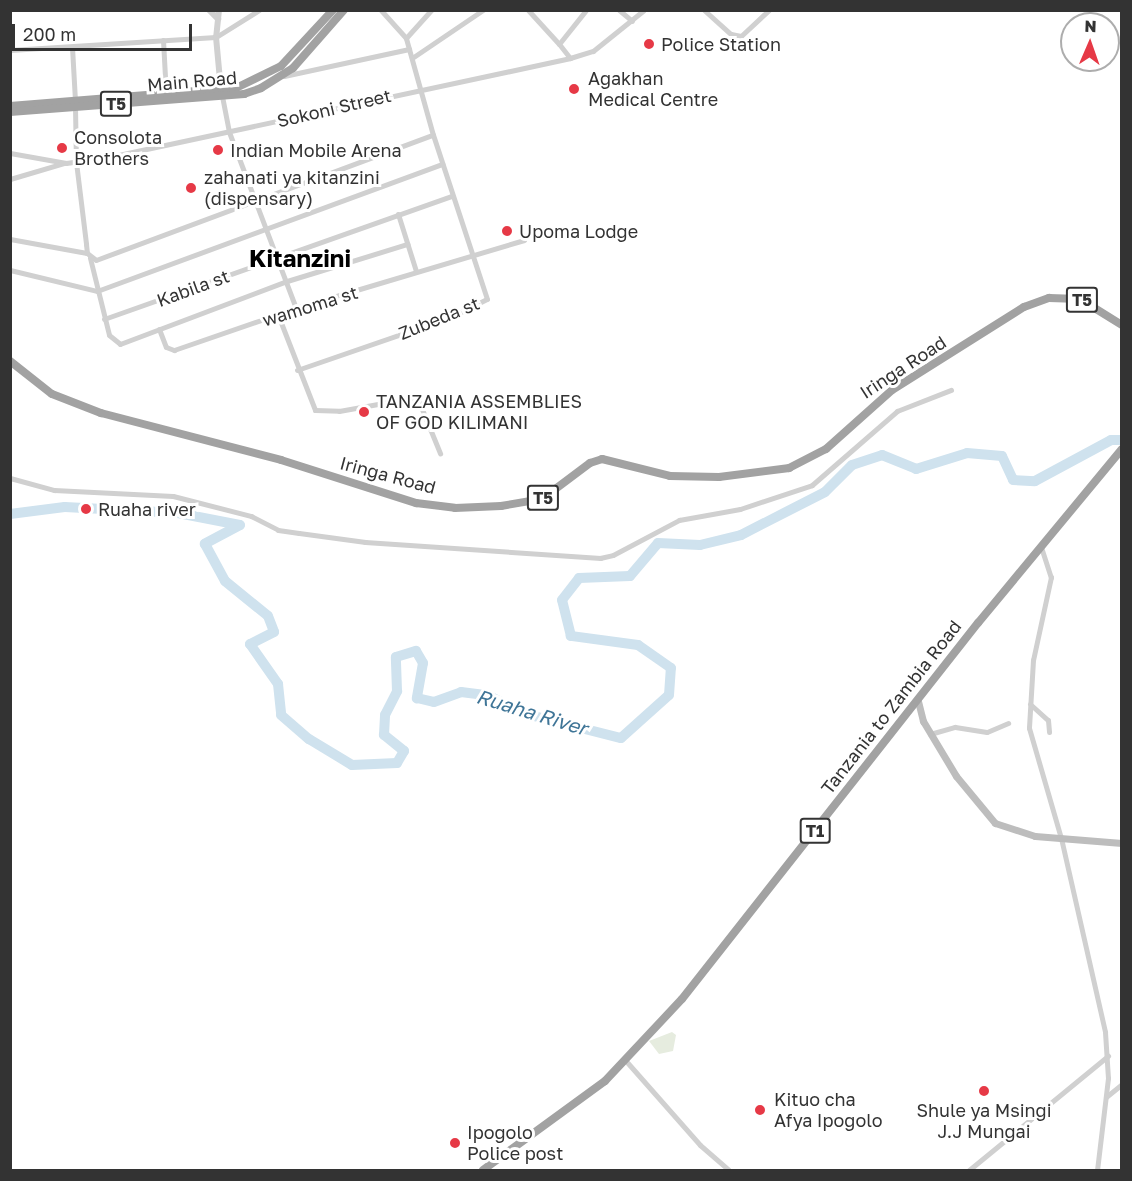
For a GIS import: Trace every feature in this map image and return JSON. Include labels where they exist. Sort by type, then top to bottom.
[{"type":"highway","name":"T5","points":[[281,72],[333,10]]},
{"type":"highway","name":"T5","points":[[10,106],[75,104],[166,95],[221,94],[281,72],[344,10]]},
{"type":"highway","name":"Main Road","points":[[10,112],[75,104],[221,94]]},
{"type":"highway","name":"Iringa Road","points":[[10,361],[52,394],[101,413],[281,460],[416,503],[455,508],[501,506],[542,499],[590,463],[602,459],[670,476],[719,477],[789,468],[826,449],[892,390],[1036,302],[1064,296],[1080,299],[1122,325]]},
{"type":"highway","name":"Tanzania to Zambia Road","points":[[483,1170],[567,1112],[626,1061],[682,999],[1041,547],[1122,449]]},
{"type":"main road","points":[[918,701],[930,734],[970,797],[995,823],[1014,831],[1122,843]]},
{"type":"street","points":[[209,10],[218,19]]},
{"type":"street","points":[[219,10],[216,37],[221,94],[229,132],[258,202],[296,308]]},
{"type":"street","points":[[10,50],[216,37],[242,25],[259,10]]},
{"type":"street","points":[[381,10],[406,38],[431,10]]},
{"type":"street","points":[[412,58],[483,10]]},
{"type":"street","points":[[528,10],[570,58]]},
{"type":"street","points":[[619,10],[632,21]]},
{"type":"street","name":"Sokoni Street","points":[[10,153],[66,163],[76,162],[229,132],[570,58],[593,51],[644,10]]},
{"type":"street","points":[[704,10],[731,34],[741,36],[769,10]]},
{"type":"street","points":[[559,44],[583,12]]},
{"type":"street","name":"Zubeda st","points":[[297,370],[483,302],[487,293],[452,196],[418,90],[406,38]]},
{"type":"street","points":[[163,40],[166,95]]},
{"type":"street","points":[[72,47],[76,162],[89,255],[104,319],[116,344],[287,281],[407,244]]},
{"type":"street","points":[[281,72],[409,49]]},
{"type":"street","points":[[10,239],[89,255],[113,256],[433,135]]},
{"type":"street","points":[[10,179],[66,163]]},
{"type":"street","points":[[10,270],[96,291],[442,164]]},
{"type":"street","name":"Kabila st","points":[[104,319],[452,196]]},
{"type":"street","points":[[398,214],[416,271]]},
{"type":"street","name":"wamoma st","points":[[159,329],[166,346],[174,351],[296,308],[473,253],[524,240]]},
{"type":"street","points":[[278,315],[311,404],[323,413],[417,397],[440,453]]},
{"type":"street","points":[[10,478],[58,490],[173,496],[251,516],[278,530],[325,537],[609,557],[679,520],[740,509],[812,485],[897,411],[951,390]]},
{"type":"street","points":[[1041,547],[1050,567],[1050,589],[1035,644],[1030,733],[1061,838],[1108,1056],[1106,1097],[1097,1170]]},
{"type":"street","points":[[1030,704],[1048,720],[1049,732]]},
{"type":"street","points":[[930,734],[955,728],[987,732],[1008,723]]},
{"type":"street","points":[[969,1170],[1108,1056]]},
{"type":"street","points":[[626,1061],[700,1145],[729,1170]]},
{"type":"street","points":[[1106,1097],[1122,1084]]},
{"type":"shaded area","points":[[672,1032],[676,1035],[673,1051],[659,1054],[649,1041]]},
{"type":"waterway","name":"Ruaha River","points":[[10,514],[65,507],[178,513],[240,525],[205,544],[225,581],[268,616],[274,632],[250,644],[278,684],[281,715],[309,739],[352,765],[397,763],[404,751],[384,735],[385,715],[397,691],[396,657],[416,651],[423,663],[417,698],[434,702],[461,692],[487,695],[526,714],[621,738],[669,695],[671,668],[638,645],[571,636],[562,600],[579,578],[630,576],[658,543],[700,545],[741,535],[825,492],[852,465],[882,455],[916,469],[967,453],[1002,456],[1013,480],[1035,481],[1111,440],[1122,440]]},
{"type":"place","name":"Police Station","points":[[649,44]]},
{"type":"place","name":"Agakhan Medical Centre","points":[[574,89]]},
{"type":"place","name":"Consolota Brothers","points":[[62,148]]},
{"type":"place","name":"Indian Mobile Arena","points":[[218,150]]},
{"type":"place","name":"zahanati ya kitanzini (dispensary)","points":[[191,188]]},
{"type":"place","name":"Upoma Lodge","points":[[507,231]]},
{"type":"place","name":"TANZANIA ASSEMBLIES OF GOD KILIMANI","points":[[364,412]]},
{"type":"place","name":"Ruaha river","points":[[86,509]]},
{"type":"place","name":"Shule ya Msingi J.J Mungai","points":[[984,1091]]},
{"type":"place","name":"Kituo cha Afya Ipogolo","points":[[760,1110]]},
{"type":"place","name":"Ipogolo Police post","points":[[455,1143]]},
{"type":"district","name":"Kitanzini","points":[[300,258]]}]
